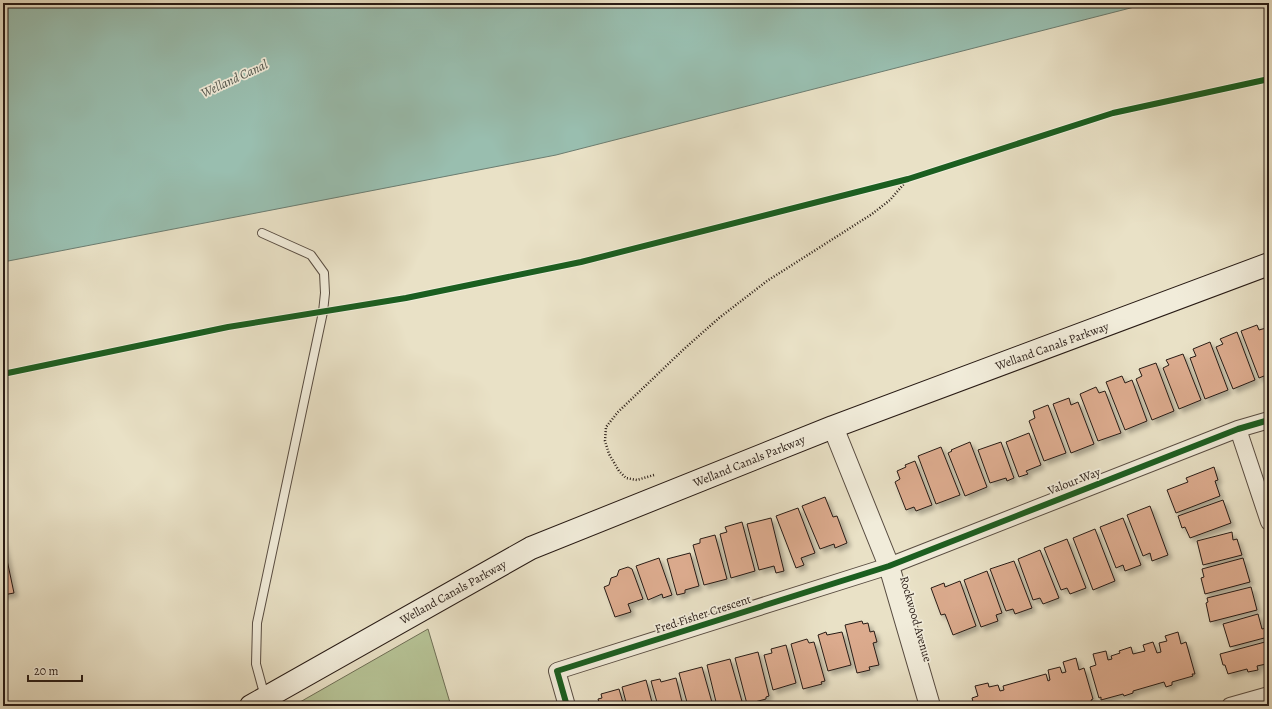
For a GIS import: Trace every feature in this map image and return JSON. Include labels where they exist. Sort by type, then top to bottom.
[{"type":"main road","name":"Welland Canals Parkway","points":[[258,702],[531,548],[833,427],[1269,264]]},
{"type":"street","name":"Valour Way","points":[[889,566],[1238,429],[1269,420]]},
{"type":"street","name":"Rockwood Avenue","points":[[833,427],[889,566],[930,706]]},
{"type":"street","points":[[1238,429],[1269,522]]},
{"type":"street","name":"Fred Fisher Crescent","points":[[567,706],[557,671],[889,566]]},
{"type":"street","points":[[1230,706],[1269,695]]},
{"type":"lane","points":[[258,702],[256,664],[257,623],[323,312],[325,293],[324,273],[311,255],[262,233]]},
{"type":"path","points":[[893,183],[916,177]]},
{"type":"path","points":[[657,474],[636,480],[626,478],[619,470],[609,454],[605,441],[606,427],[618,412],[719,318],[767,281],[872,214],[890,200],[908,179]]},
{"type":"shaded area","points":[[428,629],[451,706],[293,706]]},
{"type":"water","name":"Welland Canal","points":[[3,3],[1150,3],[556,155],[3,262]]},
{"type":"building","points":[[1257,325],[1259,330],[1266,328],[1269,337],[1269,374],[1259,378],[1241,331]]},
{"type":"building","points":[[1237,332],[1255,380],[1233,389],[1216,347],[1223,344],[1220,339]]},
{"type":"building","points":[[1210,342],[1228,390],[1205,399],[1190,358],[1196,356],[1193,349]]},
{"type":"building","points":[[1183,354],[1201,400],[1179,409],[1163,368],[1169,365],[1166,360]]},
{"type":"building","points":[[1156,363],[1174,411],[1152,420],[1136,379],[1142,376],[1139,369]]},
{"type":"building","points":[[1122,376],[1125,383],[1132,380],[1147,421],[1125,430],[1106,382]]},
{"type":"building","points":[[1096,387],[1099,393],[1105,391],[1121,433],[1098,441],[1080,394]]},
{"type":"building","points":[[1069,398],[1071,405],[1078,402],[1094,444],[1071,453],[1053,404]]},
{"type":"building","points":[[1048,405],[1066,453],[1044,461],[1029,421],[1035,418],[1033,411]]},
{"type":"building","points":[[1029,433],[1041,465],[1026,471],[1028,474],[1019,477],[1006,442]]},
{"type":"building","points":[[970,442],[987,487],[965,496],[948,453],[952,451],[951,450]]},
{"type":"building","points":[[1001,442],[1014,478],[1007,481],[1006,478],[990,483],[978,450]]},
{"type":"building","points":[[941,447],[960,495],[936,504],[918,456]]},
{"type":"building","points":[[915,461],[932,505],[916,511],[914,507],[906,510],[895,482],[900,479],[897,471],[906,467],[905,465]]},
{"type":"building","points":[[1214,467],[1218,480],[1215,481],[1220,496],[1176,513],[1167,490],[1188,482],[1186,478]]},
{"type":"building","points":[[825,497],[833,517],[837,516],[847,543],[835,548],[834,544],[820,549],[802,506]]},
{"type":"building","points":[[1223,500],[1231,523],[1190,538],[1185,527],[1182,528],[1178,516]]},
{"type":"building","points":[[1150,506],[1168,555],[1152,561],[1150,553],[1143,556],[1127,515]]},
{"type":"building","points":[[798,508],[815,553],[801,558],[804,565],[796,568],[776,516]]},
{"type":"building","points":[[771,518],[784,571],[776,573],[774,566],[759,570],[747,524]]},
{"type":"building","points":[[1123,518],[1141,565],[1125,571],[1123,565],[1116,568],[1100,527]]},
{"type":"building","points":[[742,522],[755,571],[731,578],[720,534],[727,532],[725,527]]},
{"type":"building","points":[[1095,529],[1115,581],[1093,590],[1073,538]]},
{"type":"building","points":[[1232,532],[1233,540],[1237,539],[1242,555],[1203,565],[1197,541]]},
{"type":"building","points":[[715,535],[727,579],[704,585],[693,545],[700,543],[700,539]]},
{"type":"building","points":[[1067,539],[1086,588],[1070,594],[1067,588],[1061,590],[1044,548]]},
{"type":"building","points":[[3,541],[14,593],[3,595]]},
{"type":"building","points":[[1040,550],[1059,598],[1043,604],[1040,598],[1033,600],[1018,559]]},
{"type":"building","points":[[690,553],[699,586],[685,590],[685,593],[677,595],[667,559]]},
{"type":"building","points":[[659,558],[672,595],[663,598],[662,594],[648,600],[636,566]]},
{"type":"building","points":[[1243,558],[1250,582],[1205,594],[1201,578],[1204,577],[1202,569]]},
{"type":"building","points":[[1014,561],[1032,608],[1015,614],[1013,609],[1006,611],[990,569]]},
{"type":"building","points":[[628,567],[632,569],[643,599],[628,604],[631,612],[615,617],[604,587],[609,585],[611,578],[617,576],[619,570]]},
{"type":"building","points":[[987,571],[1002,613],[996,615],[998,621],[981,627],[964,580]]},
{"type":"building","points":[[960,581],[976,626],[953,635],[945,614],[941,615],[931,588],[944,583],[945,587]]},
{"type":"building","points":[[1251,587],[1257,610],[1210,622],[1206,603],[1208,602],[1207,598]]},
{"type":"building","points":[[1258,614],[1262,629],[1266,628],[1268,637],[1230,647],[1223,624]]},
{"type":"building","points":[[862,621],[863,624],[868,623],[870,632],[874,631],[877,642],[873,643],[879,665],[869,667],[870,670],[857,673],[845,625]]},
{"type":"building","points":[[826,632],[827,635],[842,632],[851,665],[828,671],[818,635]]},
{"type":"building","points":[[1178,632],[1181,644],[1186,642],[1195,674],[1192,674],[1193,676],[1172,682],[1172,685],[1166,687],[1164,682],[1133,691],[1133,693],[1124,696],[1123,694],[1101,700],[1101,697],[1099,698],[1090,667],[1096,665],[1093,654],[1106,651],[1108,660],[1112,659],[1111,656],[1120,653],[1119,651],[1131,647],[1133,654],[1145,651],[1143,645],[1153,642],[1157,653],[1161,652],[1159,643],[1167,641],[1165,636]]},
{"type":"building","points":[[807,639],[809,643],[814,642],[825,681],[821,682],[822,684],[803,689],[791,644]]},
{"type":"building","points":[[1265,642],[1269,658],[1265,660],[1266,664],[1257,666],[1258,670],[1248,672],[1247,669],[1228,674],[1225,665],[1223,665],[1220,654]]},
{"type":"building","points":[[786,645],[796,683],[773,690],[764,655],[772,653],[771,649]]},
{"type":"building","points":[[758,652],[769,696],[766,697],[766,699],[747,704],[735,658]]},
{"type":"building","points":[[1076,658],[1079,670],[1084,668],[1093,699],[1091,700],[1092,704],[1084,706],[1084,704],[1075,706],[974,706],[972,698],[978,696],[975,686],[988,683],[989,687],[998,685],[1000,691],[1004,690],[1003,686],[1046,674],[1048,681],[1050,680],[1048,670],[1060,667],[1062,673],[1066,672],[1063,662]]},
{"type":"building","points":[[730,659],[743,705],[717,706],[707,665]]},
{"type":"building","points":[[702,667],[713,706],[688,706],[679,673]]},
{"type":"building","points":[[676,678],[683,706],[658,706],[651,681],[660,679],[661,682]]},
{"type":"building","points":[[646,680],[653,706],[627,706],[622,687]]},
{"type":"building","points":[[619,689],[624,706],[600,706],[598,699],[602,698],[601,694]]},
{"type":"cycle path","points":[[3,374],[228,327],[406,298],[581,262],[908,179],[1113,113],[1269,79]]},
{"type":"cycle path","points":[[567,706],[557,671],[889,566],[1238,429],[1269,420]]}]
